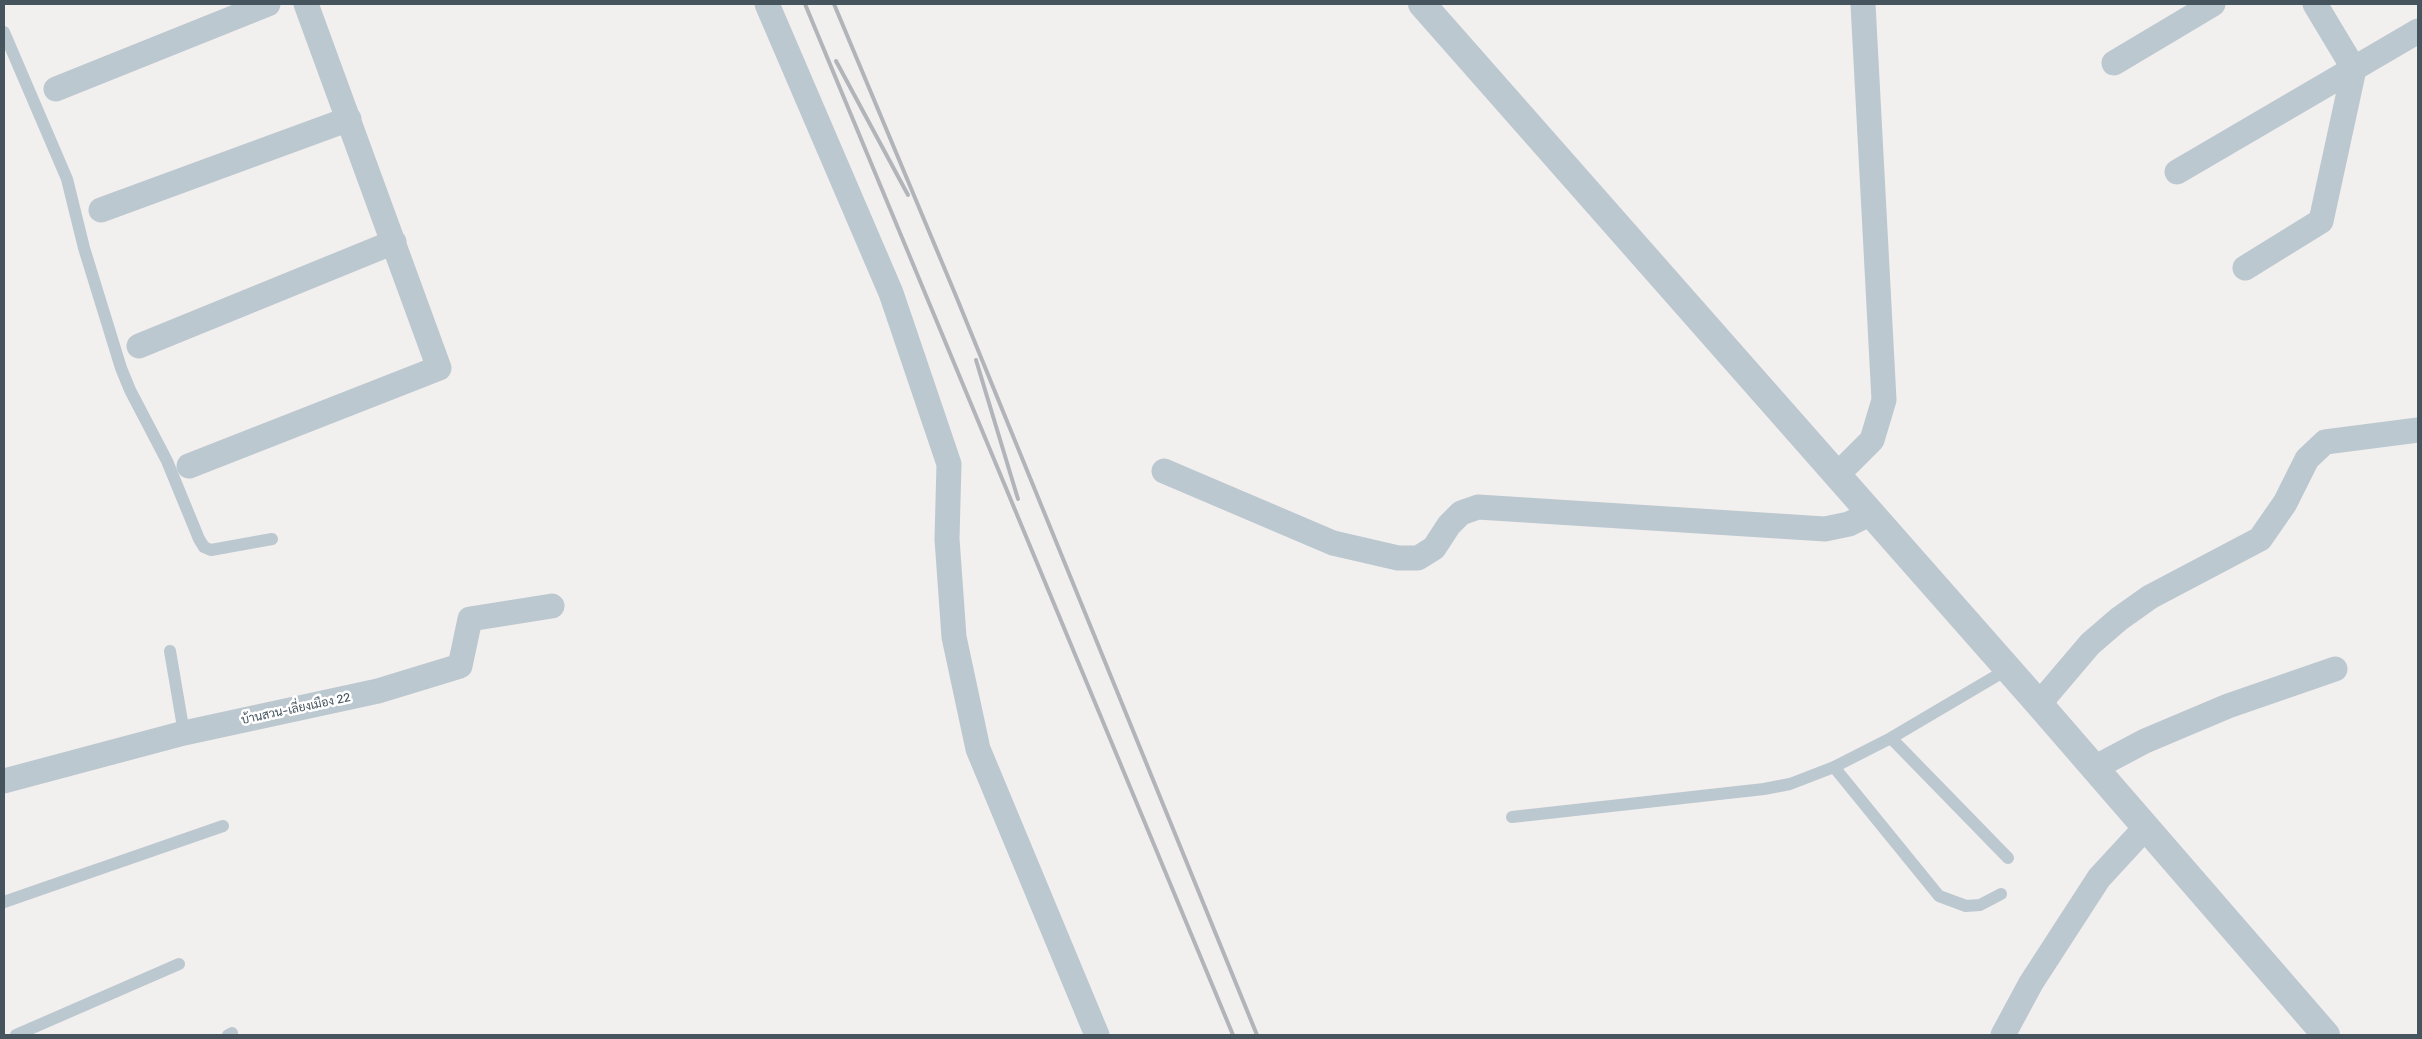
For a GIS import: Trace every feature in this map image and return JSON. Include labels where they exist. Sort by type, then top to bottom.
[{"type":"street","points":[[56,89],[268,4]]},
{"type":"street","points":[[189,466],[439,368],[306,4]]},
{"type":"street","points":[[767,4],[891,293],[949,464],[947,539],[954,637],[978,749],[1097,1035]]},
{"type":"street","points":[[1422,4],[1838,474],[2326,1035]]},
{"type":"street","points":[[1838,474],[1872,440],[1884,400],[1863,4]]},
{"type":"street","points":[[2114,62],[2213,4]]},
{"type":"street","points":[[2245,268],[2321,222],[2354,69],[2315,4]]},
{"type":"street","points":[[2177,172],[2418,31]]},
{"type":"street","points":[[101,210],[349,119]]},
{"type":"street","points":[[139,346],[394,242]]},
{"type":"street","points":[[2039,704],[2090,644],[2119,619],[2150,597],[2260,539],[2285,502],[2307,459],[2325,442],[2418,430]]},
{"type":"street","points":[[1164,471],[1333,543],[1398,558],[1418,558],[1434,548],[1449,525],[1461,513],[1478,507],[1825,530],[1849,524],[1871,513]]},
{"type":"street","name":"บ้านสวน-เลี่ยงเมือง 22","points":[[4,780],[184,733],[378,691],[460,666],[470,619],[552,606]]},
{"type":"street","points":[[2094,768],[2145,741],[2228,706],[2335,668]]},
{"type":"street","points":[[2003,1035],[2031,983],[2100,878],[2146,827]]},
{"type":"lane","points":[[4,32],[67,179],[84,248],[121,368],[130,390],[167,461],[198,539],[204,547],[211,550],[272,539]]},
{"type":"lane","points":[[170,651],[184,733]]},
{"type":"lane","points":[[1512,817],[1764,790],[1790,784],[1834,767],[1891,738],[2008,669]]},
{"type":"lane","points":[[1891,738],[2008,858]]},
{"type":"lane","points":[[1834,767],[1939,896],[1966,906],[1980,905],[2001,894]]},
{"type":"lane","points":[[4,902],[223,826]]},
{"type":"lane","points":[[16,1035],[179,964]]},
{"type":"railway","points":[[805,4],[1233,1035]]},
{"type":"railway","points":[[834,4],[956,296],[1257,1035]]},
{"type":"railway","points":[[836,61],[908,195]]},
{"type":"railway","points":[[976,360],[1018,499]]}]
